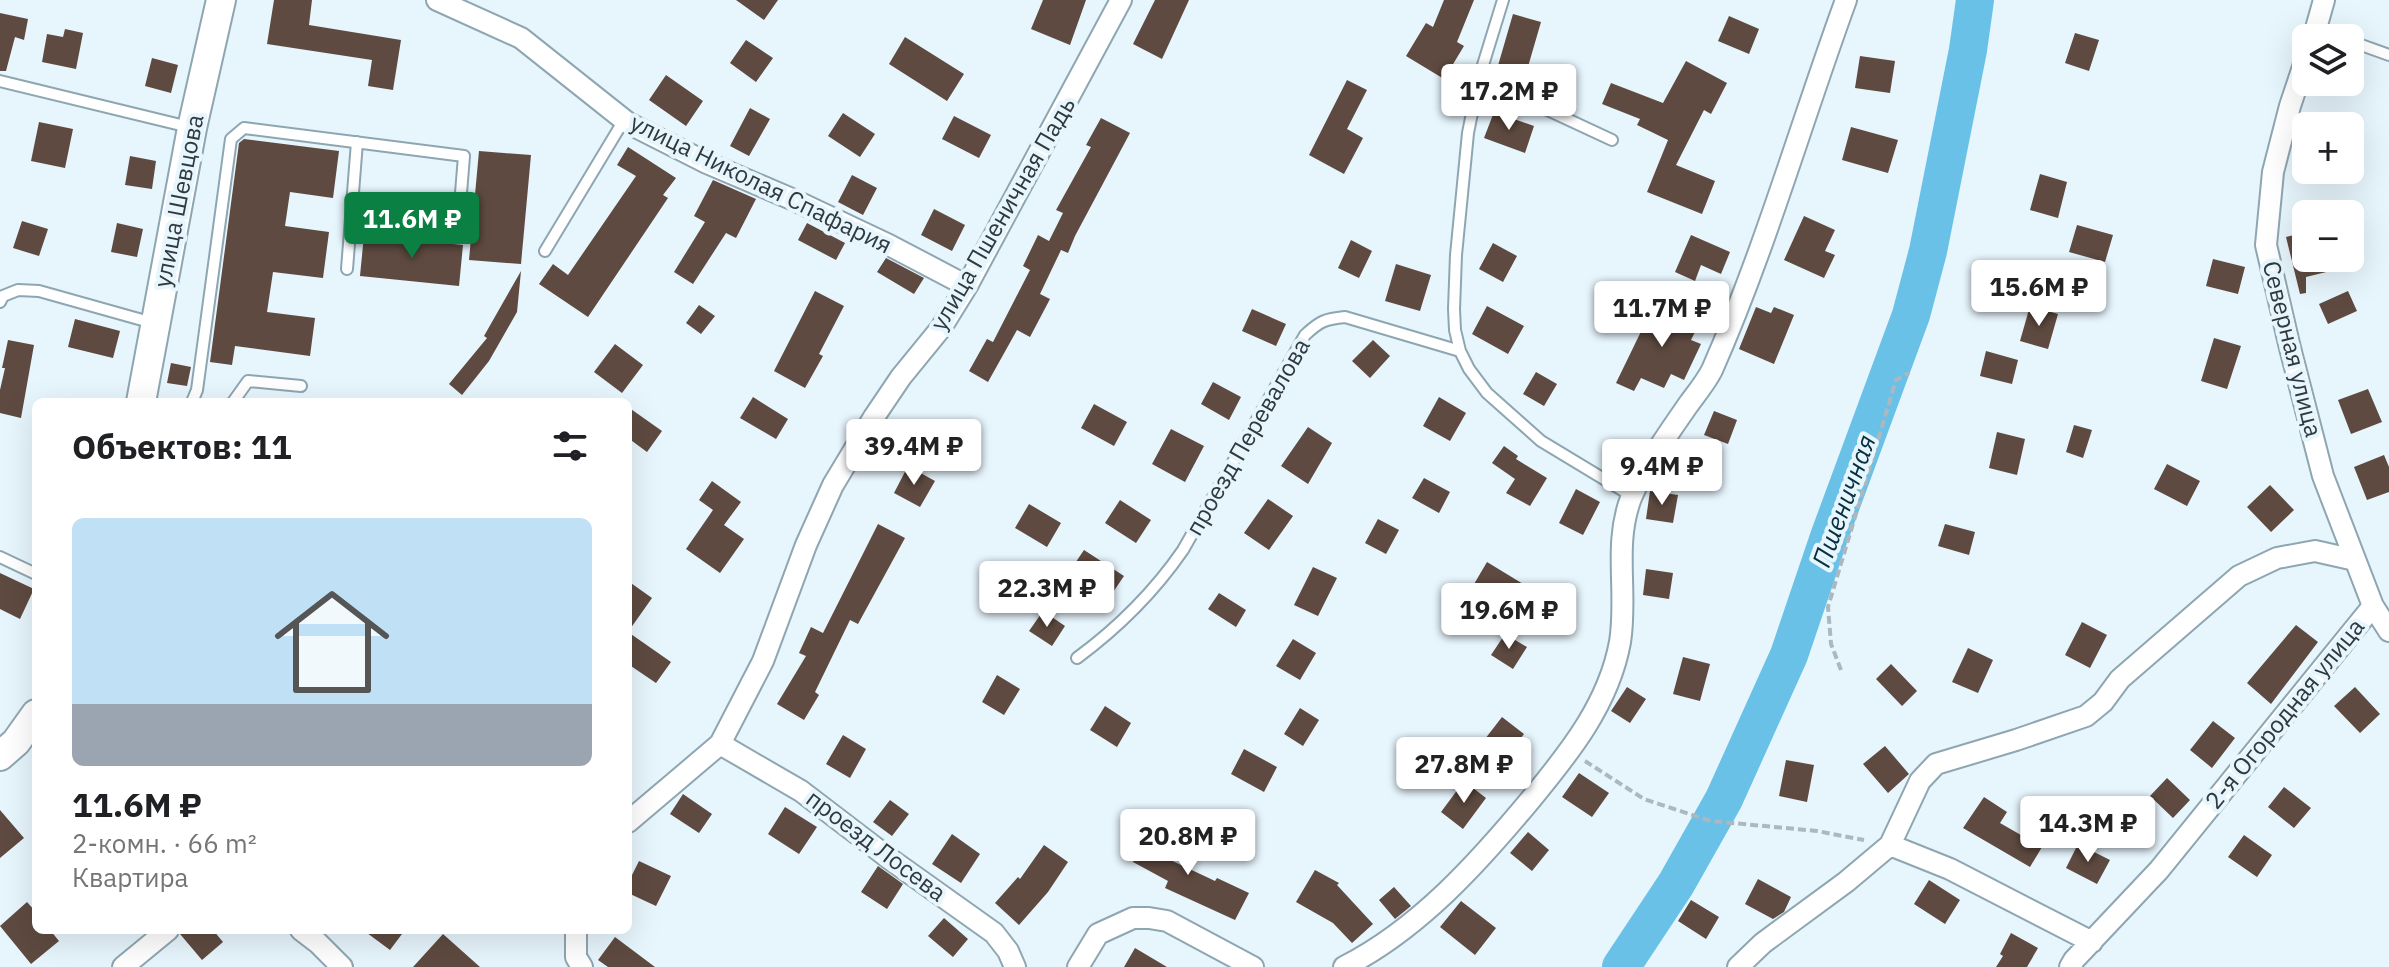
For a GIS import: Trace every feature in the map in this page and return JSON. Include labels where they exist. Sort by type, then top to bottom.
[{"type":"main road","name":"улица Шевцова","points":[[142,398],[192,128],[221,0]]},
{"type":"main road","points":[[5,745],[32,718]]},
{"type":"street","name":"улица Николая Спафария","points":[[437,0],[521,38],[624,120],[707,163],[889,245],[967,286]]},
{"type":"street","name":"улица Пшеничная Падь","points":[[632,819],[720,744],[763,661],[806,545],[833,485],[901,377],[941,328],[967,286],[1121,0]]},
{"type":"street","points":[[1344,967],[1393,936],[1442,897],[1507,828],[1570,751],[1599,702],[1620,640],[1622,530],[1632,496],[1667,436],[1710,374],[1760,249],[1846,0]]},
{"type":"street","points":[[2317,24],[2324,0]]},
{"type":"street","name":"Северная улица","points":[[2293,96],[2273,172],[2266,245],[2323,476],[2373,606],[2389,631]]},
{"type":"street","points":[[1738,967],[1763,943],[1846,882],[1890,845],[1920,781],[1936,764],[2086,716],[2103,702],[2120,679],[2239,576],[2277,558],[2315,551],[2355,560]]},
{"type":"street","name":"2-я Огородная улица","points":[[2070,967],[2159,870],[2373,606]]},
{"type":"street","name":"проезд Лосева","points":[[720,744],[801,791],[994,933],[1008,951],[1015,967]]},
{"type":"street","points":[[1890,845],[1950,869],[2092,942]]},
{"type":"street","points":[[1078,967],[1098,934],[1133,918],[1167,921],[1253,967]]},
{"type":"street","points":[[123,967],[163,934]]},
{"type":"street","points":[[306,934],[342,967]]},
{"type":"street","points":[[576,934],[576,964]]},
{"type":"lane","points":[[1503,0],[1479,78],[1468,133],[1456,255],[1455,330],[1460,351],[1487,393],[1541,441],[1632,496]]},
{"type":"lane","points":[[2364,46],[2389,55]]},
{"type":"lane","points":[[1479,78],[1612,140]]},
{"type":"lane","points":[[0,81],[192,128]]},
{"type":"lane","points":[[545,251],[624,120]]},
{"type":"lane","points":[[194,398],[231,139],[244,128],[464,156],[458,230],[351,219]]},
{"type":"lane","points":[[347,269],[357,142]]},
{"type":"lane","points":[[0,302],[3,296],[18,290],[39,291],[155,323]]},
{"type":"lane","name":"проезд Перевалова","points":[[1077,658],[1114,629],[1160,582],[1183,550],[1305,335],[1316,324],[1326,318],[1345,317],[1460,351]]},
{"type":"lane","points":[[236,398],[248,381],[301,386]]},
{"type":"lane","points":[[0,557],[32,572]]},
{"type":"path","points":[[1841,670],[1831,644],[1828,607],[1896,380],[1909,373]]},
{"type":"path","points":[[1570,751],[1644,799],[1711,821],[1817,831],[1890,845]]},
{"type":"building","points":[[274,0],[312,0],[309,25],[401,40],[393,90],[368,86],[372,60],[267,44]]},
{"type":"building","points":[[736,0],[778,0],[764,20]]},
{"type":"building","points":[[1043,0],[1086,0],[1070,45],[1031,29]]},
{"type":"building","points":[[1155,0],[1189,0],[1162,59],[1133,44]]},
{"type":"building","points":[[1444,0],[1474,0],[1457,42],[1464,46],[1444,79],[1406,56],[1426,23],[1433,27]]},
{"type":"building","points":[[0,13],[28,19],[24,40],[15,37],[6,71],[0,71]]},
{"type":"building","points":[[1513,14],[1541,22],[1525,77],[1497,69]]},
{"type":"building","points":[[1729,16],[1759,29],[1749,54],[1718,41]]},
{"type":"building","points":[[65,29],[83,33],[76,69],[42,62],[47,34],[63,37]]},
{"type":"building","points":[[2075,33],[2099,40],[2089,71],[2065,63]]},
{"type":"building","points":[[905,37],[964,74],[947,101],[889,64]]},
{"type":"building","points":[[746,40],[773,58],[756,82],[730,63]]},
{"type":"building","points":[[1860,56],[1895,61],[1890,93],[1855,88]]},
{"type":"building","points":[[152,58],[178,65],[171,93],[145,86]]},
{"type":"building","points":[[1686,61],[1727,83],[1711,114],[1704,110],[1676,165],[1715,181],[1702,214],[1647,192],[1668,140],[1637,125],[1640,119],[1602,104],[1611,83],[1663,103]]},
{"type":"building","points":[[666,75],[703,101],[686,126],[649,100]]},
{"type":"building","points":[[1347,80],[1367,90],[1347,129],[1363,138],[1344,174],[1309,155]]},
{"type":"building","points":[[750,108],[770,119],[749,156],[730,146]]},
{"type":"building","points":[[1494,112],[1534,126],[1525,153],[1484,138]]},
{"type":"building","points":[[843,113],[875,134],[860,157],[828,136]]},
{"type":"building","points":[[954,116],[991,135],[979,158],[942,139]]},
{"type":"building","points":[[1101,118],[1130,133],[1068,253],[1061,250],[1040,294],[1050,299],[1030,337],[1017,330],[988,382],[969,371],[987,339],[993,342],[1030,270],[1023,266],[1038,235],[1049,241],[1063,213],[1056,210],[1091,147],[1086,145]]},
{"type":"building","points":[[39,122],[73,129],[65,168],[31,161]]},
{"type":"building","points":[[1851,127],[1898,140],[1888,173],[1842,160]]},
{"type":"building","points":[[244,139],[339,151],[333,198],[290,192],[285,226],[329,232],[323,278],[273,272],[267,312],[315,318],[310,356],[235,346],[232,365],[210,362],[239,143]]},
{"type":"building","points":[[628,147],[676,178],[663,195],[668,198],[588,317],[539,284],[553,264],[568,275],[636,176],[617,165]]},
{"type":"building","points":[[479,151],[531,155],[521,264],[469,260]]},
{"type":"building","points":[[130,156],[156,161],[152,189],[125,185]]},
{"type":"building","points":[[2040,174],[2067,182],[2058,218],[2030,210]]},
{"type":"building","points":[[852,175],[877,188],[863,215],[838,202]]},
{"type":"building","points":[[713,180],[756,199],[736,238],[726,233],[693,284],[674,272],[705,222],[694,216]]},
{"type":"building","points":[[934,209],[965,225],[952,251],[921,235]]},
{"type":"building","points":[[1804,216],[1835,230],[1825,251],[1835,255],[1824,278],[1784,260]]},
{"type":"building","points":[[22,221],[48,229],[39,256],[13,248]]},
{"type":"building","points":[[117,223],[143,229],[137,257],[111,252]]},
{"type":"building","points":[[807,223],[845,243],[836,260],[798,240]]},
{"type":"building","points":[[2077,225],[2113,235],[2105,262],[2069,252]]},
{"type":"building","points":[[364,235],[463,245],[459,286],[360,276]]},
{"type":"building","points":[[1691,235],[1730,252],[1721,274],[1701,265],[1695,281],[1675,272]]},
{"type":"building","points":[[2292,236],[2292,261],[2286,237]]},
{"type":"building","points":[[1351,240],[1372,251],[1359,278],[1338,268]]},
{"type":"building","points":[[1493,243],[1517,256],[1503,282],[1479,269]]},
{"type":"building","points":[[886,258],[924,278],[914,294],[877,272]]},
{"type":"building","points":[[2213,259],[2245,267],[2238,294],[2206,286]]},
{"type":"building","points":[[1396,264],[1431,275],[1420,311],[1385,301]]},
{"type":"building","points":[[521,271],[517,312],[489,361],[462,395],[449,384],[487,338],[484,336]]},
{"type":"building","points":[[2295,272],[2326,272],[2306,277],[2306,293],[2300,294]]},
{"type":"building","points":[[815,291],[844,306],[819,354],[823,356],[805,388],[774,371]]},
{"type":"building","points":[[2348,291],[2357,311],[2328,324],[2319,304]]},
{"type":"building","points":[[1670,303],[1702,318],[1691,340],[1701,344],[1684,380],[1671,374],[1664,388],[1641,378],[1634,391],[1616,383],[1650,313],[1662,319]]},
{"type":"building","points":[[699,305],[715,316],[701,334],[686,323]]},
{"type":"building","points":[[1487,306],[1524,326],[1508,354],[1472,334]]},
{"type":"building","points":[[2030,306],[2058,314],[2048,349],[2020,341]]},
{"type":"building","points":[[1756,307],[1771,313],[1774,307],[1794,315],[1774,364],[1739,349]]},
{"type":"building","points":[[1252,309],[1286,324],[1276,346],[1242,331]]},
{"type":"building","points":[[75,319],[120,331],[113,358],[68,347]]},
{"type":"building","points":[[2214,338],[2241,346],[2227,389],[2201,381]]},
{"type":"building","points":[[8,340],[34,345],[21,418],[0,413],[0,390],[5,368],[2,368]]},
{"type":"building","points":[[1373,340],[1390,356],[1370,378],[1352,361]]},
{"type":"building","points":[[615,344],[643,365],[622,393],[594,372]]},
{"type":"building","points":[[1986,351],[2018,360],[2012,384],[1980,376]]},
{"type":"building","points":[[171,363],[191,367],[187,386],[167,383]]},
{"type":"building","points":[[1536,372],[1557,384],[1544,406],[1523,394]]},
{"type":"building","points":[[1213,382],[1241,397],[1229,420],[1201,404]]},
{"type":"building","points":[[2368,389],[2382,422],[2351,434],[2338,400]]},
{"type":"building","points":[[753,397],[788,419],[776,439],[740,418]]},
{"type":"building","points":[[1439,397],[1466,413],[1450,441],[1423,426]]},
{"type":"building","points":[[1094,404],[1127,422],[1114,446],[1081,428]]},
{"type":"building","points":[[632,410],[662,431],[647,452],[632,441]]},
{"type":"building","points":[[1714,411],[1737,420],[1728,444],[1704,435]]},
{"type":"building","points":[[2074,425],[2092,430],[2083,458],[2066,452]]},
{"type":"building","points":[[1308,427],[1332,443],[1308,484],[1281,466]]},
{"type":"building","points":[[1171,429],[1204,446],[1185,482],[1152,464]]},
{"type":"building","points":[[1997,432],[2025,439],[2017,475],[1989,468]]},
{"type":"building","points":[[1504,446],[1518,456],[1516,459],[1547,478],[1530,506],[1506,493],[1515,479],[1492,463]]},
{"type":"building","points":[[2384,455],[2389,467],[2389,492],[2367,500],[2354,467]]},
{"type":"building","points":[[2167,464],[2200,481],[2187,506],[2154,489]]},
{"type":"building","points":[[908,466],[935,481],[920,507],[894,493]]},
{"type":"building","points":[[1424,478],[1450,492],[1439,513],[1412,498]]},
{"type":"building","points":[[712,481],[741,502],[724,525],[744,539],[720,573],[686,549],[713,510],[699,500]]},
{"type":"building","points":[[2270,485],[2294,510],[2271,532],[2247,507]]},
{"type":"building","points":[[1576,489],[1600,502],[1583,535],[1559,523]]},
{"type":"building","points":[[1650,491],[1678,495],[1673,523],[1646,519]]},
{"type":"building","points":[[1268,499],[1293,516],[1269,550],[1244,533]]},
{"type":"building","points":[[1120,500],[1151,520],[1136,543],[1105,523]]},
{"type":"building","points":[[1029,504],[1061,523],[1047,547],[1015,528]]},
{"type":"building","points":[[1378,519],[1399,530],[1386,554],[1365,543]]},
{"type":"building","points":[[878,524],[905,538],[858,624],[850,620],[815,692],[819,695],[804,720],[777,704],[806,656],[799,653],[811,627],[823,633]]},
{"type":"building","points":[[1945,524],[1975,532],[1969,555],[1938,546]]},
{"type":"building","points":[[1084,550],[1124,576],[1105,604],[1065,578]]},
{"type":"building","points":[[1487,562],[1533,590],[1513,624],[1467,596]]},
{"type":"building","points":[[1313,567],[1337,578],[1318,616],[1294,605]]},
{"type":"building","points":[[1646,569],[1673,573],[1669,599],[1643,595]]},
{"type":"building","points":[[0,573],[32,588],[20,619],[0,609]]},
{"type":"building","points":[[632,584],[652,598],[632,626]]},
{"type":"building","points":[[1219,593],[1246,610],[1236,627],[1208,609]]},
{"type":"building","points":[[1043,611],[1065,626],[1052,646],[1029,631]]},
{"type":"building","points":[[2082,622],[2107,635],[2090,668],[2065,655]]},
{"type":"building","points":[[2296,625],[2318,642],[2271,704],[2247,683]]},
{"type":"building","points":[[1505,634],[1527,647],[1513,669],[1491,655]]},
{"type":"building","points":[[632,635],[671,662],[656,683],[632,667]]},
{"type":"building","points":[[1293,639],[1316,653],[1300,680],[1276,666]]},
{"type":"building","points":[[1968,648],[1993,660],[1978,693],[1952,682]]},
{"type":"building","points":[[1683,657],[1710,664],[1700,701],[1673,694]]},
{"type":"building","points":[[1891,664],[1917,691],[1902,706],[1876,679]]},
{"type":"building","points":[[997,675],[1020,689],[1004,715],[982,702]]},
{"type":"building","points":[[1627,687],[1646,699],[1630,723],[1611,711]]},
{"type":"building","points":[[2355,687],[2380,714],[2360,733],[2334,706]]},
{"type":"building","points":[[1105,706],[1131,723],[1117,747],[1090,730]]},
{"type":"building","points":[[1300,708],[1319,720],[1303,746],[1284,734]]},
{"type":"building","points":[[1502,717],[1524,734],[1501,765],[1478,748]]},
{"type":"building","points":[[2213,721],[2235,738],[2212,768],[2190,750]]},
{"type":"building","points":[[843,735],[866,749],[850,778],[826,764]]},
{"type":"building","points":[[1885,746],[1909,774],[1888,793],[1863,764]]},
{"type":"building","points":[[1244,749],[1277,767],[1264,792],[1231,774]]},
{"type":"building","points":[[1786,760],[1814,765],[1807,802],[1779,796]]},
{"type":"building","points":[[1579,773],[1609,793],[1592,817],[1562,797]]},
{"type":"building","points":[[2167,778],[2190,800],[2173,818],[2150,796]]},
{"type":"building","points":[[1464,781],[1486,798],[1463,829],[1441,812]]},
{"type":"building","points":[[2284,787],[2311,808],[2294,828],[2268,807]]},
{"type":"building","points":[[683,794],[712,814],[699,833],[670,814]]},
{"type":"building","points":[[1984,797],[2007,812],[2000,823],[2042,847],[2030,867],[1963,828]]},
{"type":"building","points":[[890,800],[909,814],[892,836],[873,822]]},
{"type":"building","points":[[785,807],[817,827],[799,854],[768,834]]},
{"type":"building","points":[[0,810],[24,838],[0,858]]},
{"type":"building","points":[[1153,823],[1173,834],[1162,856],[1249,893],[1235,920],[1165,888],[1168,881],[1133,862]]},
{"type":"building","points":[[1528,832],[1549,850],[1532,871],[1510,853]]},
{"type":"building","points":[[952,834],[980,854],[961,883],[932,864]]},
{"type":"building","points":[[2244,835],[2272,855],[2257,877],[2228,857]]},
{"type":"building","points":[[2078,844],[2110,860],[2097,884],[2066,868]]},
{"type":"building","points":[[1044,845],[1068,862],[1048,892],[1019,925],[995,903],[1018,877],[1020,879]]},
{"type":"building","points":[[639,861],[671,876],[656,906],[632,895],[632,875]]},
{"type":"building","points":[[878,866],[903,884],[887,909],[861,892]]},
{"type":"building","points":[[1315,870],[1339,883],[1337,885],[1373,924],[1352,943],[1333,923],[1296,902]]},
{"type":"building","points":[[1758,879],[1791,897],[1784,912],[1773,919],[1745,904]]},
{"type":"building","points":[[1929,880],[1960,900],[1945,924],[1914,904]]},
{"type":"building","points":[[1394,887],[1411,906],[1395,919],[1379,900]]},
{"type":"building","points":[[1691,900],[1719,917],[1706,939],[1678,921]]},
{"type":"building","points":[[1461,901],[1496,928],[1475,955],[1440,927]]},
{"type":"building","points":[[27,902],[32,908],[32,934],[53,934],[59,941],[31,964],[0,926]]},
{"type":"building","points":[[944,918],[968,939],[953,957],[928,936]]},
{"type":"building","points":[[2011,933],[2038,948],[2027,967],[1996,967]]},
{"type":"building","points":[[180,934],[216,934],[223,942],[202,960]]},
{"type":"building","points":[[368,934],[402,934],[390,950]]},
{"type":"building","points":[[443,934],[480,967],[413,967]]},
{"type":"building","points":[[615,937],[655,967],[608,967],[598,960]]},
{"type":"building","points":[[1135,948],[1167,967],[1124,967]]},
{"type":"waterway","name":"Пшеничная","points":[[1621,967],[1676,884],[1724,799],[1789,655],[1911,315],[1928,251],[1975,0]]}]
